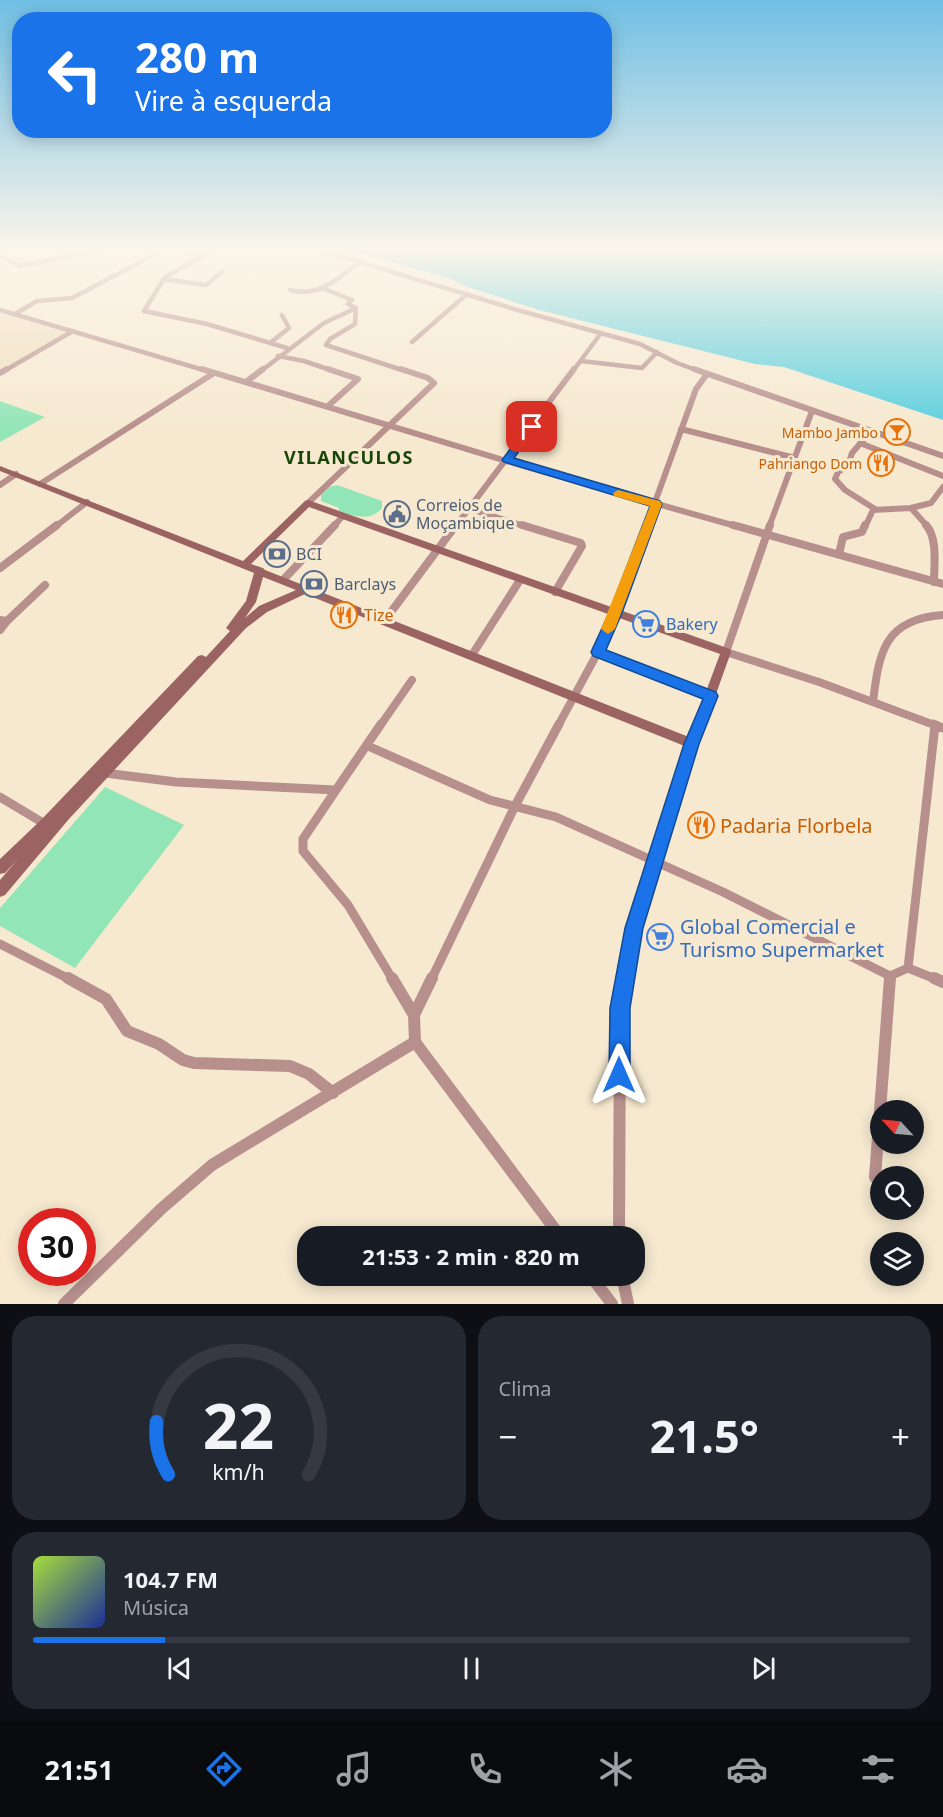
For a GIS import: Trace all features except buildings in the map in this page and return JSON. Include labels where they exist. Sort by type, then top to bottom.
[{"type":"main road","points":[[0,468],[284,579],[692,744],[726,652],[308,503],[246,564]]},
{"type":"main road","points":[[0,868],[45,824],[238,620],[251,602],[260,570]]},
{"type":"main road","points":[[1,887],[242,625],[263,609],[306,589]]},
{"type":"street","points":[[15,314],[24,309]]},
{"type":"street","points":[[144,309],[145,313],[207,324],[287,348]]},
{"type":"street","points":[[246,382],[287,348],[324,323],[355,309]]},
{"type":"street","points":[[308,503],[434,383],[428,378],[326,345],[330,339],[355,324],[357,309]]},
{"type":"street","points":[[412,342],[450,309]]},
{"type":"street","points":[[518,309],[640,344],[677,363],[943,456]]},
{"type":"street","points":[[0,310],[656,504],[943,584]]},
{"type":"street","points":[[270,343],[289,328],[282,315]]},
{"type":"street","points":[[0,373],[73,331]]},
{"type":"street","points":[[385,620],[508,460],[601,333]]},
{"type":"street","points":[[62,338],[85,335]]},
{"type":"street","points":[[581,361],[642,368],[657,352]]},
{"type":"street","points":[[278,356],[304,361],[358,379],[328,406]]},
{"type":"street","points":[[40,484],[214,373]]},
{"type":"street","points":[[553,1226],[415,1042],[412,1030],[414,1015],[515,806],[598,652],[656,504],[696,389],[707,374]]},
{"type":"street","points":[[812,411],[726,652],[939,726],[908,968]]},
{"type":"street","points":[[681,429],[795,458]]},
{"type":"street","points":[[871,431],[852,453],[848,466],[838,472],[835,479],[845,490],[875,509],[911,508],[933,502],[943,487]]},
{"type":"street","points":[[860,444],[943,476]]},
{"type":"street","points":[[0,484],[16,474]]},
{"type":"street","points":[[0,568],[87,502]]},
{"type":"street","points":[[911,508],[930,529],[934,554],[934,582]]},
{"type":"street","points":[[470,509],[581,543],[582,546],[555,592]]},
{"type":"street","points":[[839,554],[843,537],[862,532],[871,512],[875,509]]},
{"type":"street","points":[[284,579],[343,516]]},
{"type":"street","points":[[472,655],[520,580]]},
{"type":"street","points":[[0,630],[4,620],[45,585]]},
{"type":"street","points":[[873,702],[877,667],[881,652],[889,639],[904,622],[912,618],[943,615]]},
{"type":"street","points":[[598,652],[711,696]]},
{"type":"street","points":[[412,680],[303,839],[303,851],[348,905],[414,1015]]},
{"type":"street","points":[[618,1226],[620,1008],[634,928],[653,861],[692,744]]},
{"type":"street","points":[[368,746],[490,800],[556,817],[785,922],[890,976]]},
{"type":"street","points":[[105,773],[167,782],[336,790]]},
{"type":"street","points":[[0,797],[45,824]]},
{"type":"street","points":[[0,944],[101,995],[127,1030],[159,1044],[183,1060],[194,1063],[290,1066],[309,1074],[333,1093]]},
{"type":"street","points":[[890,976],[908,968],[943,982]]},
{"type":"street","points":[[876,1166],[890,976]]},
{"type":"street","points":[[64,1304],[90,1281],[160,1209],[212,1165],[415,1042]]},
{"type":"street","points":[[598,1286],[612,1304]]},
{"type":"street","points":[[624,1286],[628,1304]]},
{"type":"shaded area","points":[[0,312],[67,332],[0,370]]},
{"type":"green space","points":[[0,401],[45,417],[0,442]]},
{"type":"green space","points":[[337,485],[382,501],[382,508],[373,515],[362,517],[339,511],[339,508],[321,501],[321,495],[330,487]]},
{"type":"green space","points":[[105,787],[184,825],[75,968],[0,926],[0,908]]},
{"type":"water","points":[[535,309],[943,309],[943,420],[784,367],[755,364]]},
{"type":"slow traffic","points":[[608,629],[656,504],[618,493]]},
{"type":"place","name":"Mambo Jambo","points":[[897,432]]},
{"type":"place","name":"Pahriango Dom","points":[[881,463]]},
{"type":"place","name":"Correios de Moçambique","points":[[397,514]]},
{"type":"place","name":"BCI","points":[[277,554]]},
{"type":"place","name":"Barclays","points":[[314,584]]},
{"type":"place","name":"Tize","points":[[344,615]]},
{"type":"place","name":"Bakery","points":[[646,624]]},
{"type":"place","name":"Padaria Florbela","points":[[701,825]]},
{"type":"place","name":"Global Comercial e Turismo Supermarket","points":[[660,937]]},
{"type":"district","name":"VILANCULOS","points":[[349,457]]},
{"type":"route","points":[[532,427],[508,460],[656,504],[598,652],[711,696],[692,744],[653,861],[634,928],[620,1008],[619,1075]]}]
